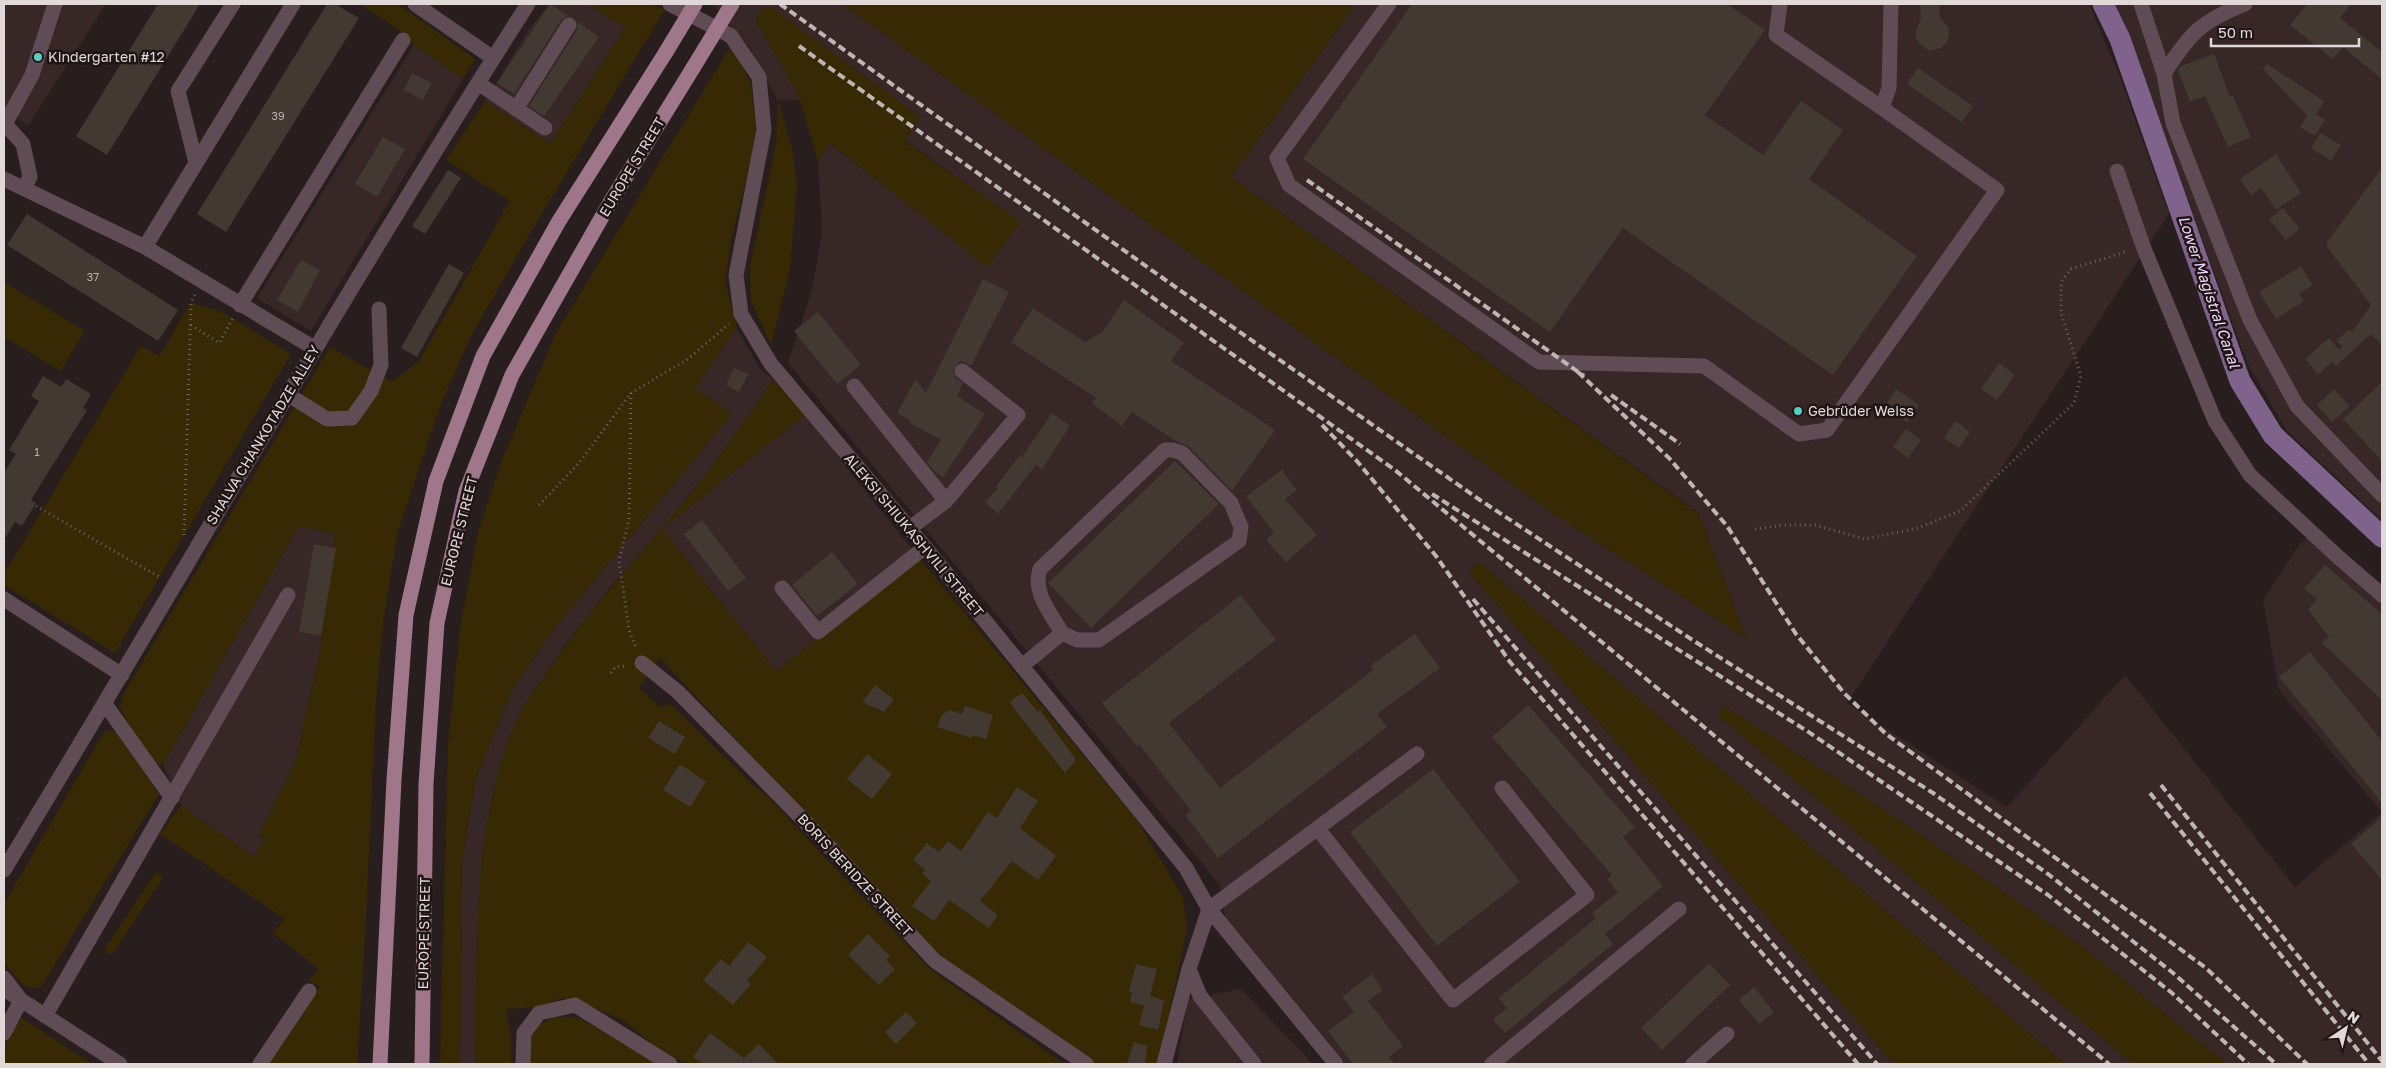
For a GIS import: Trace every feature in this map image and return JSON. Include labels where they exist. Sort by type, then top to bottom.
[{"type":"main road","points":[[380,1064],[394,780],[406,615],[436,481],[483,356],[559,221],[695,4]]},
{"type":"main road","name":"EUROPE STREET","points":[[422,1064],[426,784],[437,623],[466,492],[512,375],[611,201],[732,4]]},
{"type":"street","points":[[24,188],[30,177],[23,144],[4,124],[32,75],[55,4]]},
{"type":"street","points":[[196,163],[178,91],[233,4]]},
{"type":"street","points":[[145,247],[293,4]]},
{"type":"street","points":[[415,4],[493,58]]},
{"type":"street","name":"SHALVA CHANKOTADZE ALLEY","points":[[4,870],[105,704],[314,348],[528,4]]},
{"type":"street","name":"ALEKSI SHIUKASHVILI STREET","points":[[670,4],[731,36],[759,77],[764,130],[736,276],[741,314],[771,364],[910,528],[1186,868],[1210,909],[1336,1064]]},
{"type":"street","points":[[1389,4],[1276,158],[1289,185],[1539,362],[1704,366],[1799,434],[1827,430],[1997,190],[1776,35],[1780,4]]},
{"type":"street","points":[[1882,108],[1889,88],[1891,4]]},
{"type":"street","points":[[2141,4],[2164,74],[2173,123],[2250,320],[2296,406],[2382,495]]},
{"type":"street","points":[[2164,74],[2183,43],[2200,27],[2213,9],[2245,4]]},
{"type":"street","points":[[516,109],[569,26]]},
{"type":"street","points":[[240,305],[403,40]]},
{"type":"street","points":[[478,83],[545,128]]},
{"type":"street","points":[[2117,171],[2143,246],[2215,420],[2250,475],[2382,595]]},
{"type":"street","points":[[4,179],[145,247],[314,348]]},
{"type":"street","points":[[287,394],[327,420],[352,418],[370,391],[381,365],[379,309]]},
{"type":"street","points":[[910,528],[946,500],[1018,415],[962,371]]},
{"type":"street","points":[[854,386],[946,500]]},
{"type":"street","points":[[1165,450],[1182,453],[1231,503],[1241,527],[1239,541],[1099,640],[1077,640],[1062,633],[1038,590],[1036,579],[1040,569],[1165,450]]},
{"type":"street","points":[[782,588],[818,632],[925,547]]},
{"type":"street","points":[[45,1016],[288,595]]},
{"type":"street","points":[[4,599],[122,675]]},
{"type":"street","points":[[1022,666],[1062,633]]},
{"type":"street","name":"BORIS BERIDZE STREET","points":[[642,663],[678,692],[822,839],[935,961],[1086,1064]]},
{"type":"street","points":[[105,704],[172,798]]},
{"type":"street","points":[[1164,1064],[1188,969],[1210,909],[1417,754]]},
{"type":"street","points":[[1318,830],[1453,1000],[1587,895],[1502,788]]},
{"type":"street","points":[[1492,1064],[1679,910]]},
{"type":"street","points":[[1188,969],[1200,996],[1254,1064]]},
{"type":"street","points":[[4,978],[21,1000]]},
{"type":"street","points":[[4,989],[120,1064]]},
{"type":"street","points":[[260,1064],[308,991]]},
{"type":"street","points":[[4,1032],[21,1000]]},
{"type":"street","points":[[523,1064],[524,1032],[539,1013],[574,1005],[670,1064]]},
{"type":"street","points":[[1693,1064],[1727,1034]]},
{"type":"path","points":[[1755,529],[1784,525],[1816,525],[1865,539],[1918,528],[1960,510],[2074,403],[2081,376],[2061,313],[2061,282],[2071,269],[2143,246]]},
{"type":"path","points":[[184,536],[191,304],[202,282]]},
{"type":"path","points":[[190,325],[219,343],[240,305]]},
{"type":"path","points":[[539,505],[579,463],[631,393],[688,359],[741,314]]},
{"type":"path","points":[[611,672],[615,667],[642,663],[629,630],[619,561],[629,519],[631,393]]},
{"type":"path","points":[[36,506],[163,580]]},
{"type":"shaded area","name":"Kindergarten #12","points":[[4,4],[106,4],[28,126],[4,110]]},
{"type":"shaded area","points":[[360,4],[398,4],[475,59],[463,79],[414,45],[398,29]]},
{"type":"shaded area","points":[[549,4],[588,4],[625,28],[550,144],[485,101],[529,29]]},
{"type":"shaded area","points":[[588,4],[651,4],[665,9],[532,230],[471,336],[441,404],[398,531],[384,616],[376,699],[357,1064],[269,1064],[320,987],[309,980],[319,969],[273,933],[285,919],[160,834],[181,805],[254,857],[265,840],[259,834],[295,762],[319,656],[335,534],[299,526],[163,765],[153,763],[126,719],[120,706],[123,695],[330,347],[392,382],[419,361],[510,201],[446,160],[485,101],[550,144],[625,28]]},
{"type":"shaded area","points":[[712,4],[842,4],[1554,514],[1747,639],[1698,512],[1231,177],[1356,4],[2089,4],[2119,75],[2169,214],[1847,703],[2007,807],[2125,675],[2295,887],[2382,812],[2382,1064],[2227,1064],[2078,943],[1886,811],[1724,706],[1719,717],[2133,1064],[2065,1064],[1479,562],[1469,572],[1894,1064],[1346,1064],[1225,917],[1220,885],[788,363],[812,290],[822,233],[818,161],[829,143],[987,266],[1020,222],[905,140],[919,117],[756,20],[800,100],[778,101],[748,45]]},
{"type":"shaded area","points":[[767,4],[920,117],[905,141],[1021,222],[987,267],[830,143],[818,161],[800,100],[755,19]]},
{"type":"shaded area","points":[[842,4],[1356,4],[1231,177],[1698,513],[1747,639],[1554,514]]},
{"type":"shaded area","points":[[2114,4],[2382,4],[2382,520],[2287,431],[2247,363],[2132,44]]},
{"type":"shaded area","points":[[414,45],[463,79],[311,331],[257,298]]},
{"type":"shaded area","points":[[730,47],[738,57],[751,85],[757,137],[731,240],[725,281],[737,328],[695,388],[732,414],[553,630],[512,691],[476,779],[462,862],[460,1064],[440,1064],[448,745],[460,629],[478,532],[502,460],[556,333]]},
{"type":"shaded area","points":[[778,101],[792,148],[797,184],[790,269],[771,345],[751,300],[750,266],[776,144]]},
{"type":"shaded area","points":[[4,282],[85,331],[60,371],[4,337]]},
{"type":"shaded area","points":[[191,303],[220,311],[291,354],[115,653],[4,585],[4,574],[141,346],[159,356]]},
{"type":"shaded area","points":[[737,328],[760,369],[773,379],[730,444],[664,526],[805,415],[919,558],[776,671],[662,529],[613,584],[565,645],[519,714],[494,786],[482,860],[475,1064],[460,1064],[462,862],[476,779],[512,691],[553,630],[732,414],[694,388]]},
{"type":"shaded area","points":[[773,379],[805,415],[662,529],[776,671],[919,558],[1137,820],[1183,897],[1187,927],[1159,1064],[1091,1064],[942,960],[660,658],[639,688],[660,707],[671,704],[755,787],[768,797],[930,969],[1064,1064],[687,1064],[662,1052],[625,1021],[579,1001],[562,998],[538,1007],[506,1009],[511,1039],[511,1064],[475,1064],[477,932],[484,842],[492,798],[503,755],[519,715],[572,637],[705,475]]},
{"type":"shaded area","points":[[299,525],[335,534],[319,656],[295,762],[259,834],[265,840],[254,857],[181,805],[163,765]]},
{"type":"shaded area","points":[[2308,536],[2382,601],[2382,812],[2279,690],[2263,601],[2297,548]]},
{"type":"shaded area","points":[[1479,562],[2065,1064],[1894,1064],[1469,572]]},
{"type":"shaded area","points":[[1723,705],[1886,811],[2078,943],[2227,1064],[2133,1064],[1719,717]]},
{"type":"shaded area","points":[[105,730],[116,732],[159,794],[41,987],[29,987],[15,977],[4,962],[4,904]]},
{"type":"shaded area","points":[[156,872],[164,876],[112,955],[104,950]]},
{"type":"shaded area","points":[[1241,989],[1312,1064],[1177,1064],[1188,999]]},
{"type":"shaded area","points":[[555,1016],[579,1018],[659,1064],[530,1064],[531,1030]]},
{"type":"shaded area","points":[[21,1017],[92,1064],[4,1064],[4,1047]]},
{"type":"building","points":[[158,4],[200,4],[107,155],[76,136]]},
{"type":"building","points":[[327,4],[335,4],[359,18],[226,232],[197,214]]},
{"type":"building","points":[[550,4],[569,16],[561,20],[514,94],[497,83]]},
{"type":"building","points":[[1412,4],[1727,4],[1765,30],[1705,115],[1763,155],[1801,101],[1843,130],[1809,179],[1917,256],[1833,375],[1623,228],[1550,332],[1303,159]]},
{"type":"building","points":[[1920,4],[1939,4],[1940,18],[1949,28],[1949,36],[1941,48],[1929,51],[1916,38],[1916,30],[1921,18]]},
{"type":"building","points":[[2307,4],[2351,4],[2340,18],[2382,52],[2382,79],[2343,47],[2333,59],[2290,25]]},
{"type":"building","points":[[578,22],[599,37],[544,116],[529,106],[577,30]]},
{"type":"building","points":[[2214,54],[2230,97],[2233,96],[2251,137],[2228,147],[2205,96],[2190,102],[2178,70],[2181,66]]},
{"type":"building","points":[[2267,64],[2324,101],[2316,114],[2325,120],[2315,136],[2300,127],[2307,116],[2263,69]]},
{"type":"building","points":[[1918,68],[1973,106],[1962,122],[1907,84]]},
{"type":"building","points":[[412,73],[432,83],[423,100],[404,90]]},
{"type":"building","points":[[2320,133],[2341,145],[2331,161],[2311,148]]},
{"type":"building","points":[[383,137],[405,149],[377,197],[355,184]]},
{"type":"building","points":[[2276,154],[2301,193],[2276,210],[2261,188],[2251,195],[2240,179]]},
{"type":"building","points":[[2382,168],[2382,345],[2371,334],[2336,366],[2332,362],[2318,374],[2305,359],[2329,338],[2339,350],[2342,346],[2336,341],[2349,329],[2352,332],[2371,305],[2327,247],[2327,242]]},
{"type":"building","points":[[448,170],[461,178],[425,234],[412,226]]},
{"type":"building","points":[[2283,208],[2300,229],[2286,240],[2269,219]]},
{"type":"building","points":[[27,214],[178,310],[158,341],[7,245]]},
{"type":"building","points":[[301,260],[320,270],[298,312],[277,300]]},
{"type":"building","points":[[449,264],[464,273],[417,357],[401,348]]},
{"type":"building","points":[[2301,266],[2313,285],[2299,294],[2304,301],[2276,319],[2259,292]]},
{"type":"building","points":[[983,279],[1009,292],[971,366],[964,362],[959,362],[953,370],[956,378],[963,383],[957,396],[985,414],[943,477],[934,471],[927,462],[941,440],[910,423],[911,421],[897,413],[915,380],[926,393]]},
{"type":"building","points":[[1124,300],[1184,343],[1171,361],[1275,430],[1232,491],[1188,446],[1176,441],[1132,412],[1122,426],[1092,403],[1096,398],[1011,342],[1033,308],[1085,342],[1102,332]]},
{"type":"building","points":[[818,312],[861,365],[837,384],[794,331]]},
{"type":"building","points":[[1999,363],[2015,375],[1997,400],[1981,389]]},
{"type":"building","points":[[734,368],[748,374],[739,392],[726,385]]},
{"type":"building","points":[[43,376],[61,387],[66,379],[91,394],[83,408],[87,410],[31,500],[36,503],[22,526],[15,522],[4,540],[4,473],[16,454],[9,450],[39,401],[31,396]]},
{"type":"building","points":[[2382,382],[2382,461],[2343,419]]},
{"type":"building","points":[[1896,389],[1919,405],[1907,422],[1885,406]]},
{"type":"building","points":[[2334,389],[2350,406],[2332,422],[2317,405]]},
{"type":"building","points":[[1052,413],[1070,426],[1042,469],[1036,465],[998,514],[985,502],[998,488],[996,486],[1020,455],[1022,457]]},
{"type":"building","points":[[1956,421],[1970,432],[1959,448],[1944,438]]},
{"type":"building","points":[[1906,429],[1921,440],[1908,458],[1893,447]]},
{"type":"building","points":[[1175,461],[1219,504],[1091,628],[1048,583]]},
{"type":"building","points":[[1282,470],[1297,490],[1285,499],[1317,535],[1286,562],[1266,540],[1274,533],[1246,496]]},
{"type":"building","points":[[702,520],[746,578],[728,591],[684,534]]},
{"type":"building","points":[[314,544],[336,548],[321,636],[299,632]]},
{"type":"building","points":[[832,552],[858,584],[817,616],[792,585]]},
{"type":"building","points":[[2325,565],[2382,614],[2382,700],[2322,643],[2329,637],[2308,610],[2317,599],[2304,589]]},
{"type":"building","points":[[1241,595],[1276,640],[1169,723],[1220,788],[1373,670],[1370,666],[1415,634],[1440,668],[1377,714],[1387,727],[1218,858],[1185,815],[1191,811],[1139,744],[1137,746],[1102,703]]},
{"type":"building","points":[[2310,652],[2382,741],[2382,803],[2279,677]]},
{"type":"building","points":[[875,685],[894,699],[884,712],[862,702]]},
{"type":"building","points":[[1022,693],[1038,712],[1040,710],[1076,760],[1065,773],[1009,702]]},
{"type":"building","points":[[1528,705],[1635,827],[1623,837],[1663,886],[1605,934],[1613,944],[1505,1033],[1493,1019],[1507,1008],[1499,998],[1596,918],[1592,913],[1618,892],[1607,879],[1612,875],[1492,737]]},
{"type":"building","points":[[965,706],[993,715],[986,739],[973,735],[972,738],[937,727],[941,716],[949,710],[962,714]]},
{"type":"building","points":[[659,721],[685,737],[675,754],[648,738]]},
{"type":"building","points":[[867,754],[892,774],[872,799],[847,779]]},
{"type":"building","points":[[680,764],[706,782],[690,807],[663,790]]},
{"type":"building","points":[[1433,769],[1520,882],[1437,946],[1350,832]]},
{"type":"building","points":[[1017,787],[1038,801],[1020,828],[1056,856],[1038,880],[1012,861],[980,901],[998,915],[989,928],[949,900],[934,921],[912,906],[931,881],[922,874],[925,870],[913,860],[927,843],[939,852],[948,841],[961,851],[988,812],[997,818]]},
{"type":"building","points":[[2382,817],[2382,880],[2351,844]]},
{"type":"building","points":[[868,934],[890,956],[886,960],[895,969],[879,985],[848,955]]},
{"type":"building","points":[[748,942],[767,957],[747,981],[751,984],[733,1005],[703,980],[721,959],[729,966]]},
{"type":"building","points":[[1709,963],[1730,985],[1662,1050],[1641,1028]]},
{"type":"building","points":[[1136,964],[1157,969],[1150,996],[1164,1000],[1158,1030],[1139,1025],[1144,1006],[1130,1002],[1132,992],[1129,992]]},
{"type":"building","points":[[1372,974],[1383,990],[1368,1001],[1403,1046],[1389,1057],[1395,1064],[1353,1064],[1328,1031],[1354,1012],[1342,997]]},
{"type":"building","points":[[1754,987],[1774,1012],[1759,1024],[1739,1000]]},
{"type":"building","points":[[906,1012],[917,1023],[896,1044],[885,1032]]},
{"type":"building","points":[[710,1033],[744,1058],[759,1044],[778,1064],[703,1064],[693,1057]]},
{"type":"building","points":[[1134,1042],[1147,1046],[1145,1064],[1127,1064]]},
{"type":"waterway","name":"Lower Magistral Canal","points":[[2103,4],[2120,39],[2240,381],[2273,435],[2382,537]]},
{"type":"railway","points":[[780,4],[1164,279],[1480,500],[1694,641],[1933,793],[2048,874],[2173,973],[2276,1064]]},
{"type":"railway","points":[[799,46],[1395,470],[2109,1064]]},
{"type":"railway","points":[[1307,180],[1584,376]]},
{"type":"railway","points":[[1578,372],[1669,458],[1727,526],[1796,634],[1844,693],[1886,734],[2206,968],[2307,1064]]},
{"type":"railway","points":[[1611,395],[1680,444]]},
{"type":"railway","points":[[1322,425],[1356,460],[1436,556],[1510,662],[1858,1064]]},
{"type":"railway","points":[[1432,494],[1807,731],[2048,895],[2172,993],[2248,1064]]},
{"type":"railway","points":[[1473,599],[1877,1064]]},
{"type":"railway","points":[[2161,785],[2382,1061]]},
{"type":"railway","points":[[2150,793],[2369,1064]]},
{"type":"place","name":"Kindergarten #12","points":[[38,57]]},
{"type":"place","name":"Gebrüder Weiss","points":[[1798,411]]}]
